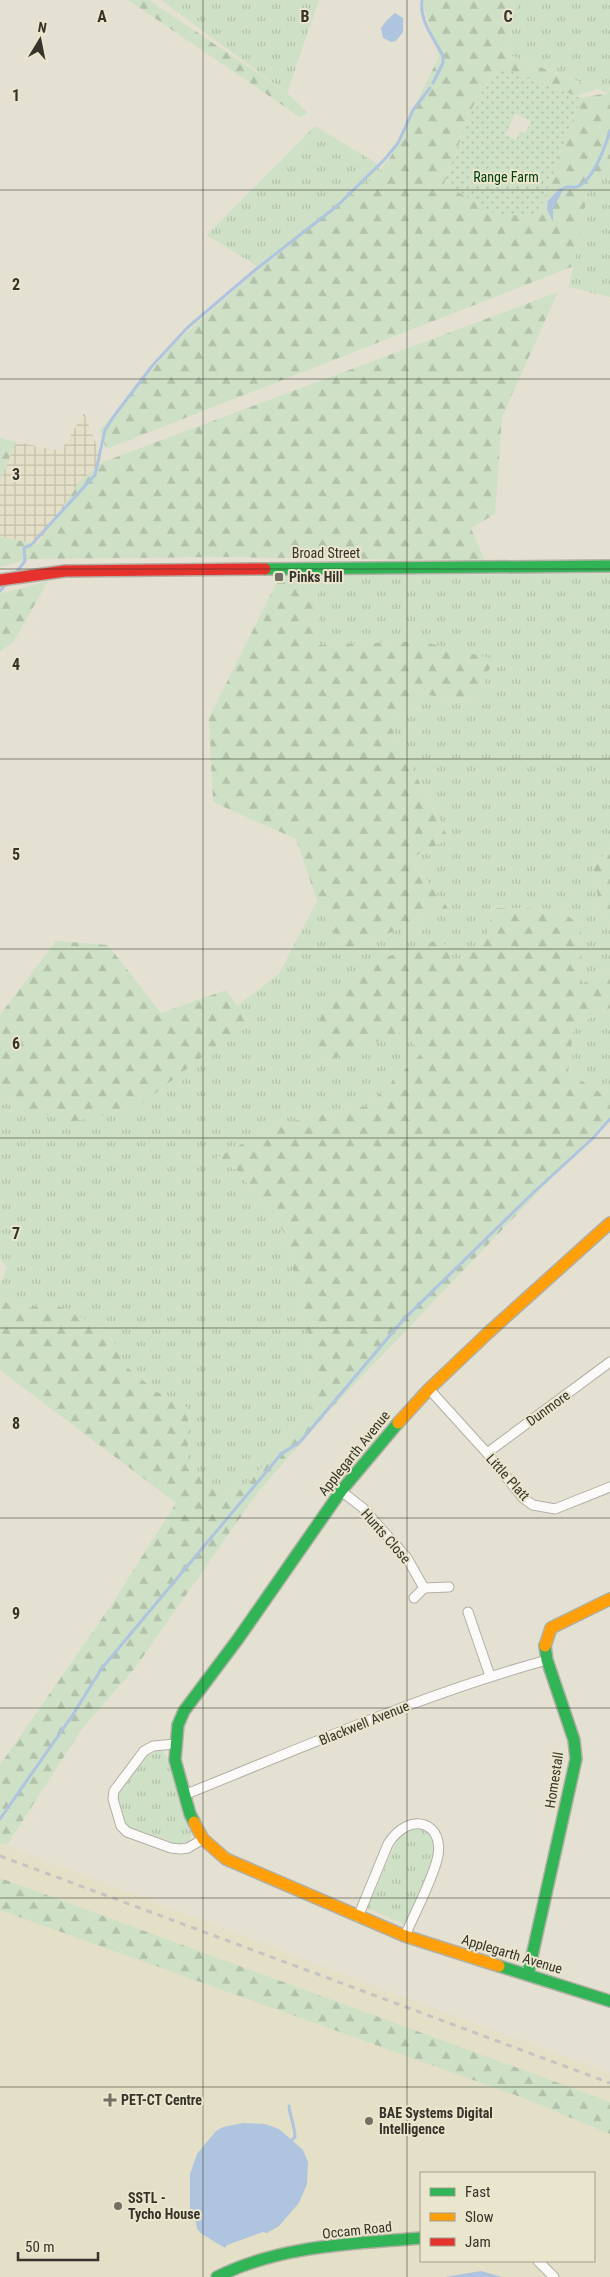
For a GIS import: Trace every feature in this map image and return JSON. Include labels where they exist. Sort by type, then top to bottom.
[{"type":"street","name":"Broad Street","points":[[3,579],[65,571],[610,566]]},
{"type":"street","name":"Applegarth Avenue","points":[[610,1223],[429,1389],[341,1491],[238,1639],[184,1710],[178,1725],[175,1760],[190,1814],[203,1840],[226,1859],[405,1936],[610,2001]]},
{"type":"street","name":"Dunmore","points":[[487,1453],[610,1362]]},
{"type":"street","name":"Little Platt","points":[[429,1389],[487,1453],[523,1498],[533,1505],[554,1509],[610,1487]]},
{"type":"street","name":"Hunts Close","points":[[341,1491],[363,1508],[407,1558],[424,1588]]},
{"type":"street","points":[[414,1598],[424,1588],[449,1587]]},
{"type":"street","name":"Homestall","points":[[528,1974],[576,1759],[574,1740],[547,1660],[545,1644],[551,1628],[610,1599]]},
{"type":"street","points":[[468,1612],[490,1676]]},
{"type":"street","name":"Blackwell Avenue","points":[[184,1795],[415,1702],[490,1676],[547,1660]]},
{"type":"street","points":[[176,1744],[153,1746],[144,1751],[114,1791],[113,1799],[121,1826],[127,1832],[171,1848],[188,1848],[203,1840]]},
{"type":"street","points":[[358,1917],[394,1833],[404,1826],[414,1823],[424,1825],[433,1832],[437,1839],[437,1860],[405,1936]]},
{"type":"street","name":"Occam Road","points":[[217,2277],[244,2262],[296,2251],[420,2238]]},
{"type":"street","points":[[539,2262],[554,2277]]},
{"type":"shaded area","points":[[84,413],[103,462],[80,481],[38,544],[0,537],[0,481],[16,442],[61,451]]},
{"type":"shaded area","points":[[0,1843],[610,2073],[610,2277],[0,2277]]},
{"type":"green space","points":[[128,0],[149,0],[287,93],[308,113],[300,117]]},
{"type":"green space","points":[[161,0],[319,0],[287,93]]},
{"type":"green space","points":[[421,0],[518,0],[507,54],[596,89],[576,96],[499,67],[474,104],[444,184],[538,215],[581,98],[608,93],[610,89],[610,165],[588,190],[574,266],[106,449],[100,430],[174,344],[260,268],[375,177],[391,156],[439,56]]},
{"type":"green space","points":[[518,0],[610,0],[610,87],[608,93],[507,54]]},
{"type":"green space","name":"Range Farm","points":[[499,67],[581,98],[538,215],[498,215],[444,184],[474,104]],"holes":[[[515,114],[531,121],[525,134],[520,132],[516,140],[505,135]]]},
{"type":"green space","points":[[315,126],[381,166],[375,177],[260,268],[207,235]]},
{"type":"green space","points":[[610,165],[610,297],[569,287],[588,190]]},
{"type":"green space","points":[[558,292],[502,417],[495,514],[471,528],[485,561],[220,557],[29,559],[0,567],[0,537],[38,544],[80,481],[103,462]]},
{"type":"green space","points":[[0,438],[16,442],[0,481]]},
{"type":"green space","points":[[281,574],[317,575],[319,645],[420,641],[493,659],[477,703],[422,694],[389,724],[449,839],[409,859],[448,908],[345,952],[317,901],[296,839],[213,802],[209,718]]},
{"type":"green space","points":[[610,574],[610,847],[593,869],[601,914],[610,924],[610,970],[582,984],[581,926],[559,909],[493,908],[486,938],[455,963],[311,1067],[402,1031],[423,1053],[367,1106],[279,1124],[217,1158],[238,1171],[284,1232],[309,1337],[314,1404],[247,1485],[217,1491],[188,1466],[188,1408],[157,1392],[128,1368],[107,1330],[48,1302],[22,1311],[0,1299],[0,1284],[7,1268],[0,1259],[0,1096],[19,1107],[248,1021],[237,1006],[279,974],[317,901],[345,952],[448,908],[409,858],[449,838],[389,724],[422,694],[477,703],[420,641],[319,645],[317,575]]},
{"type":"green space","points":[[48,581],[14,641],[0,652],[0,594]]},
{"type":"green space","points":[[610,847],[610,924],[601,914],[593,869]]},
{"type":"green space","points":[[493,908],[559,909],[581,926],[582,984],[610,970],[610,1008],[574,1026],[568,1072],[610,1099],[610,1117],[327,1413],[258,1492],[135,1668],[81,1730],[7,1845],[0,1843],[0,1765],[112,1604],[176,1503],[0,1370],[0,1299],[22,1311],[48,1301],[107,1330],[128,1368],[157,1392],[188,1408],[188,1466],[217,1491],[247,1485],[314,1404],[309,1337],[284,1232],[238,1171],[216,1158],[279,1124],[367,1106],[422,1053],[402,1032],[311,1067],[321,1014],[383,958],[441,939],[456,962],[486,938]]},
{"type":"green space","points":[[56,941],[108,945],[161,1013],[226,990],[248,1021],[135,1109],[71,1122],[19,1107],[0,1096],[0,1015]]},
{"type":"green space","points":[[610,1008],[610,1099],[568,1072],[574,1026]]},
{"type":"green space","points":[[162,1751],[169,1759],[185,1818],[192,1833],[189,1843],[183,1845],[130,1828],[123,1817],[120,1807],[118,1794],[148,1755]]},
{"type":"green space","points":[[408,1830],[424,1830],[434,1839],[434,1856],[406,1925],[367,1908],[397,1841]]},
{"type":"green space","points":[[0,1878],[610,2102],[610,2134],[518,2096],[0,1910]]},
{"type":"water","points":[[395,13],[403,18],[403,32],[396,41],[391,42],[383,38],[381,28]]},
{"type":"water","points":[[560,188],[564,188],[553,209],[553,222],[547,209],[548,201]]},
{"type":"water","points":[[243,2123],[265,2124],[279,2129],[303,2150],[308,2162],[307,2184],[299,2203],[279,2226],[267,2233],[263,2232],[227,2245],[225,2248],[197,2229],[190,2209],[190,2174],[197,2154],[216,2131],[223,2127]]},
{"type":"water","points":[[481,2271],[502,2277],[445,2277]]},
{"type":"waterway","points":[[422,0],[425,22],[443,56],[443,63],[433,83]]},
{"type":"waterway","points":[[15,574],[25,561],[24,548],[31,545],[95,475],[105,430],[152,366],[187,328],[255,270],[337,206],[385,159],[398,143],[413,110],[430,88]]},
{"type":"waterway","points":[[564,188],[576,187],[588,178],[598,163],[610,131]]},
{"type":"waterway","points":[[0,591],[6,584]]},
{"type":"waterway","points":[[0,1819],[72,1716],[102,1668],[281,1454],[300,1442],[403,1320],[533,1193],[592,1139],[610,1119]]},
{"type":"waterway","points":[[289,2106],[295,2133],[295,2137],[291,2141]]},
{"type":"railway","points":[[0,1856],[610,2083]]},
{"type":"traffic: fast","points":[[265,569],[610,566]]},
{"type":"traffic: fast","points":[[194,1822],[175,1760],[178,1725],[184,1711],[238,1639],[341,1491],[398,1423]]},
{"type":"traffic: fast","points":[[528,1974],[576,1759],[574,1740],[547,1660],[545,1646]]},
{"type":"traffic: fast","points":[[499,1966],[610,2001]]},
{"type":"traffic: fast","points":[[217,2277],[241,2266],[291,2252],[420,2238]]},
{"type":"traffic: slow","points":[[398,1423],[429,1389],[489,1332],[610,1223]]},
{"type":"traffic: slow","points":[[545,1646],[551,1628],[610,1599]]},
{"type":"traffic: slow","points":[[194,1822],[203,1839],[226,1859],[405,1936],[499,1966]]},
{"type":"traffic: jam","points":[[0,580],[65,571],[265,569]]},
{"type":"place","name":"Pinks Hill","points":[[279,577]]},
{"type":"place","name":"PET-CT Centre","points":[[110,2100]]},
{"type":"place","name":"BAE Systems Digital Intelligence","points":[[369,2121]]},
{"type":"place","name":"SSTL - Tycho House","points":[[118,2206]]}]
